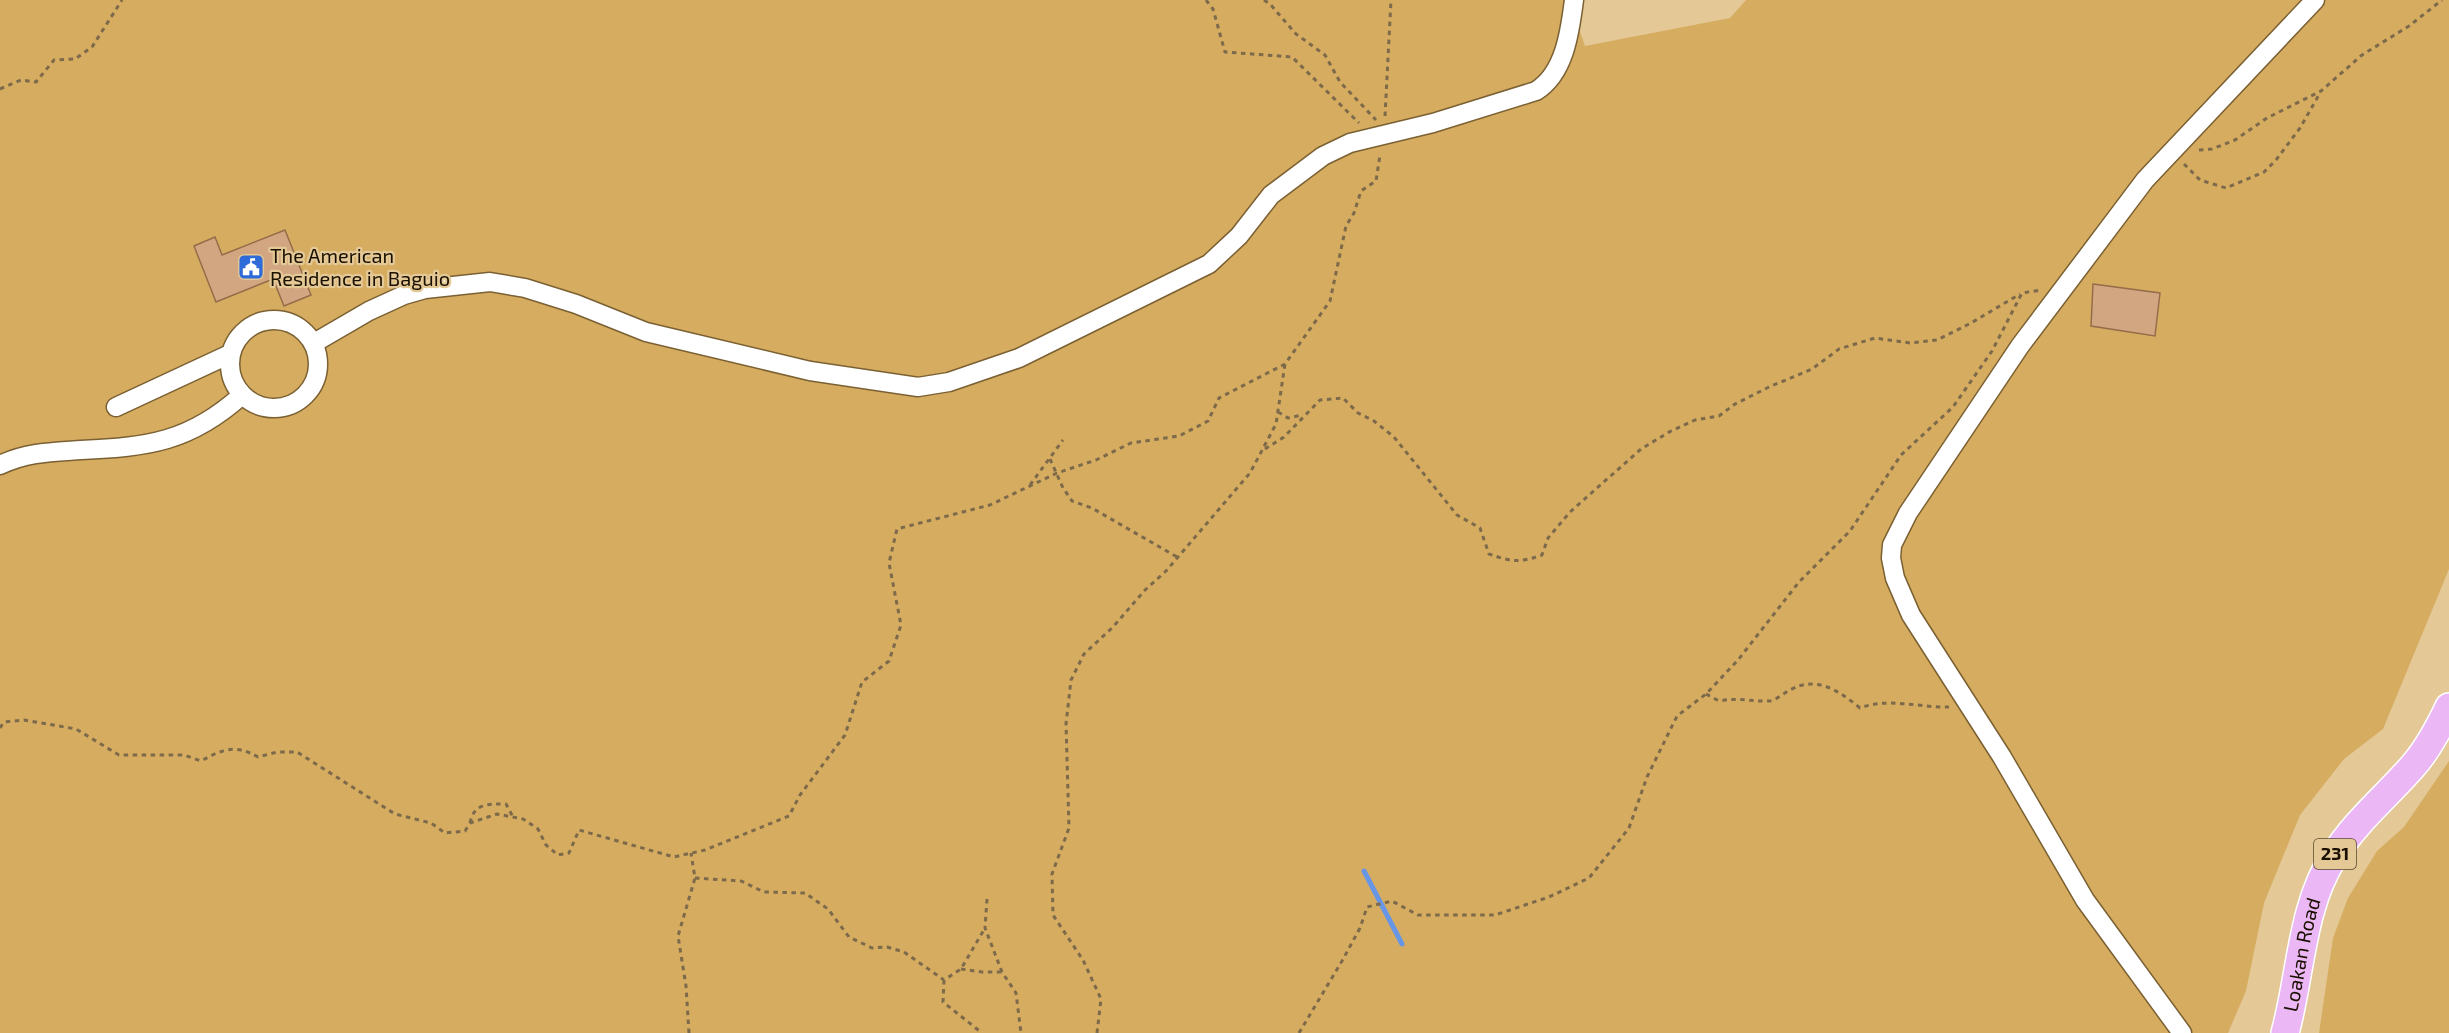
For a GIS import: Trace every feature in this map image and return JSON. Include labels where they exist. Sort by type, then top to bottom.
[{"type":"main road","name":"Loakan Road","points":[[2285,1033],[2317,892],[2334,856],[2372,810],[2415,765],[2438,730],[2449,707]]},
{"type":"street","points":[[314,343],[369,310],[404,295],[424,289],[490,282],[546,294],[646,332],[810,371],[918,387],[949,382],[1019,358],[1209,264],[1239,236],[1271,195],[1289,179],[1323,156],[1350,143],[1494,104],[1541,88],[1557,69],[1569,35],[1574,0]]},
{"type":"street","points":[[2182,1033],[2085,900],[2002,757],[1911,615],[1895,578],[1891,558],[1892,545],[1914,503],[2020,346],[2145,180],[2315,0]]},
{"type":"street","points":[[268,319],[286,320],[302,328],[314,343],[318,358],[318,374],[311,388],[300,400],[286,407],[270,409],[255,404],[242,395],[234,383],[230,369],[230,354],[237,337],[251,325],[268,319]]},
{"type":"street","points":[[116,407],[230,354]]},
{"type":"street","points":[[0,465],[28,454],[48,451],[110,448],[163,441],[197,428],[229,407],[242,395]]},
{"type":"path","points":[[0,89],[21,80],[36,82],[54,60],[75,58],[92,47],[122,0]]},
{"type":"path","points":[[1206,0],[1213,9],[1225,52],[1292,57],[1362,126],[1383,135]]},
{"type":"path","points":[[1264,0],[1296,34],[1325,56],[1340,82],[1376,118],[1383,135]]},
{"type":"path","points":[[470,823],[497,814],[523,819],[538,829],[546,845],[558,855],[569,853],[579,830],[674,857],[714,847],[789,816],[800,795],[845,735],[862,682],[889,661],[900,625],[889,563],[897,529],[990,505],[1057,472],[1096,460],[1131,443],[1179,436],[1208,421],[1219,398],[1285,364],[1330,301],[1346,226],[1354,213],[1361,191],[1376,181],[1383,135],[1391,0]]},
{"type":"path","points":[[2173,151],[2212,149],[2235,140],[2267,118],[2321,91],[2362,55],[2409,26],[2442,0]]},
{"type":"path","points":[[2173,151],[2200,180],[2226,188],[2247,181],[2264,172],[2285,150],[2321,91]]},
{"type":"path","points":[[1265,448],[1284,436],[1320,400],[1343,398],[1358,413],[1374,421],[1394,437],[1457,515],[1480,528],[1489,554],[1508,561],[1522,562],[1542,555],[1548,538],[1570,512],[1641,449],[1671,431],[1695,420],[1719,416],[1769,387],[1812,369],[1839,349],[1875,338],[1910,343],[1937,340],[2022,293],[2065,286]]},
{"type":"path","points":[[1299,1033],[1360,928],[1367,907],[1392,901],[1418,915],[1495,915],[1549,897],[1588,878],[1629,828],[1647,777],[1677,717],[1706,694],[1738,660],[1799,582],[1850,531],[1900,455],[1953,408],[1992,351],[2022,293]]},
{"type":"path","points":[[1096,1033],[1101,999],[1083,960],[1053,915],[1052,874],[1069,828],[1066,724],[1071,680],[1083,654],[1113,627],[1250,473],[1276,424],[1285,364]]},
{"type":"path","points":[[1278,412],[1288,418],[1304,415]]},
{"type":"path","points":[[1029,487],[1063,440]]},
{"type":"path","points":[[1050,459],[1062,488],[1072,501],[1092,508],[1177,557]]},
{"type":"path","points":[[1706,694],[1719,701],[1732,699],[1772,701],[1801,684],[1823,684],[1845,696],[1860,708],[1872,704],[1901,702],[1933,708],[1968,704]]},
{"type":"path","points":[[0,728],[4,722],[24,720],[76,729],[119,755],[184,755],[201,760],[222,750],[244,749],[258,757],[277,752],[297,752],[395,814],[431,824],[445,833],[465,831],[470,823],[471,813],[477,808],[490,804],[506,804],[513,818]]},
{"type":"path","points":[[689,1033],[686,986],[678,936],[694,878],[692,853]]},
{"type":"path","points":[[694,878],[719,878],[741,882],[764,892],[805,893],[828,909],[849,937],[872,948],[887,947],[904,952],[944,980]]},
{"type":"path","points":[[987,898],[985,928],[1002,972],[1016,993],[1021,1033]]},
{"type":"path","points":[[944,980],[961,969],[985,928]]},
{"type":"path","points":[[961,969],[1002,972]]},
{"type":"path","points":[[944,980],[943,1002],[982,1033]]},
{"type":"shaded area","points":[[0,0],[1569,0],[1585,46],[1730,18],[1746,0],[2449,0],[2449,569],[2383,729],[2344,759],[2300,815],[2264,903],[2246,991],[2228,1033],[0,1033]]},
{"type":"shaded area","points":[[2449,761],[2449,1033],[2319,1033],[2333,938],[2348,898],[2377,851],[2404,827]]},
{"type":"building","name":"The American Residence in Baguio","points":[[285,230],[311,295],[284,306],[273,279],[216,302],[194,246],[215,237],[222,255]]},
{"type":"building","points":[[2093,284],[2160,293],[2155,336],[2091,326]]},
{"type":"waterway","points":[[1364,871],[1402,944]]},
{"type":"place","name":"The American Residence in Baguio","points":[[251,267]]}]
